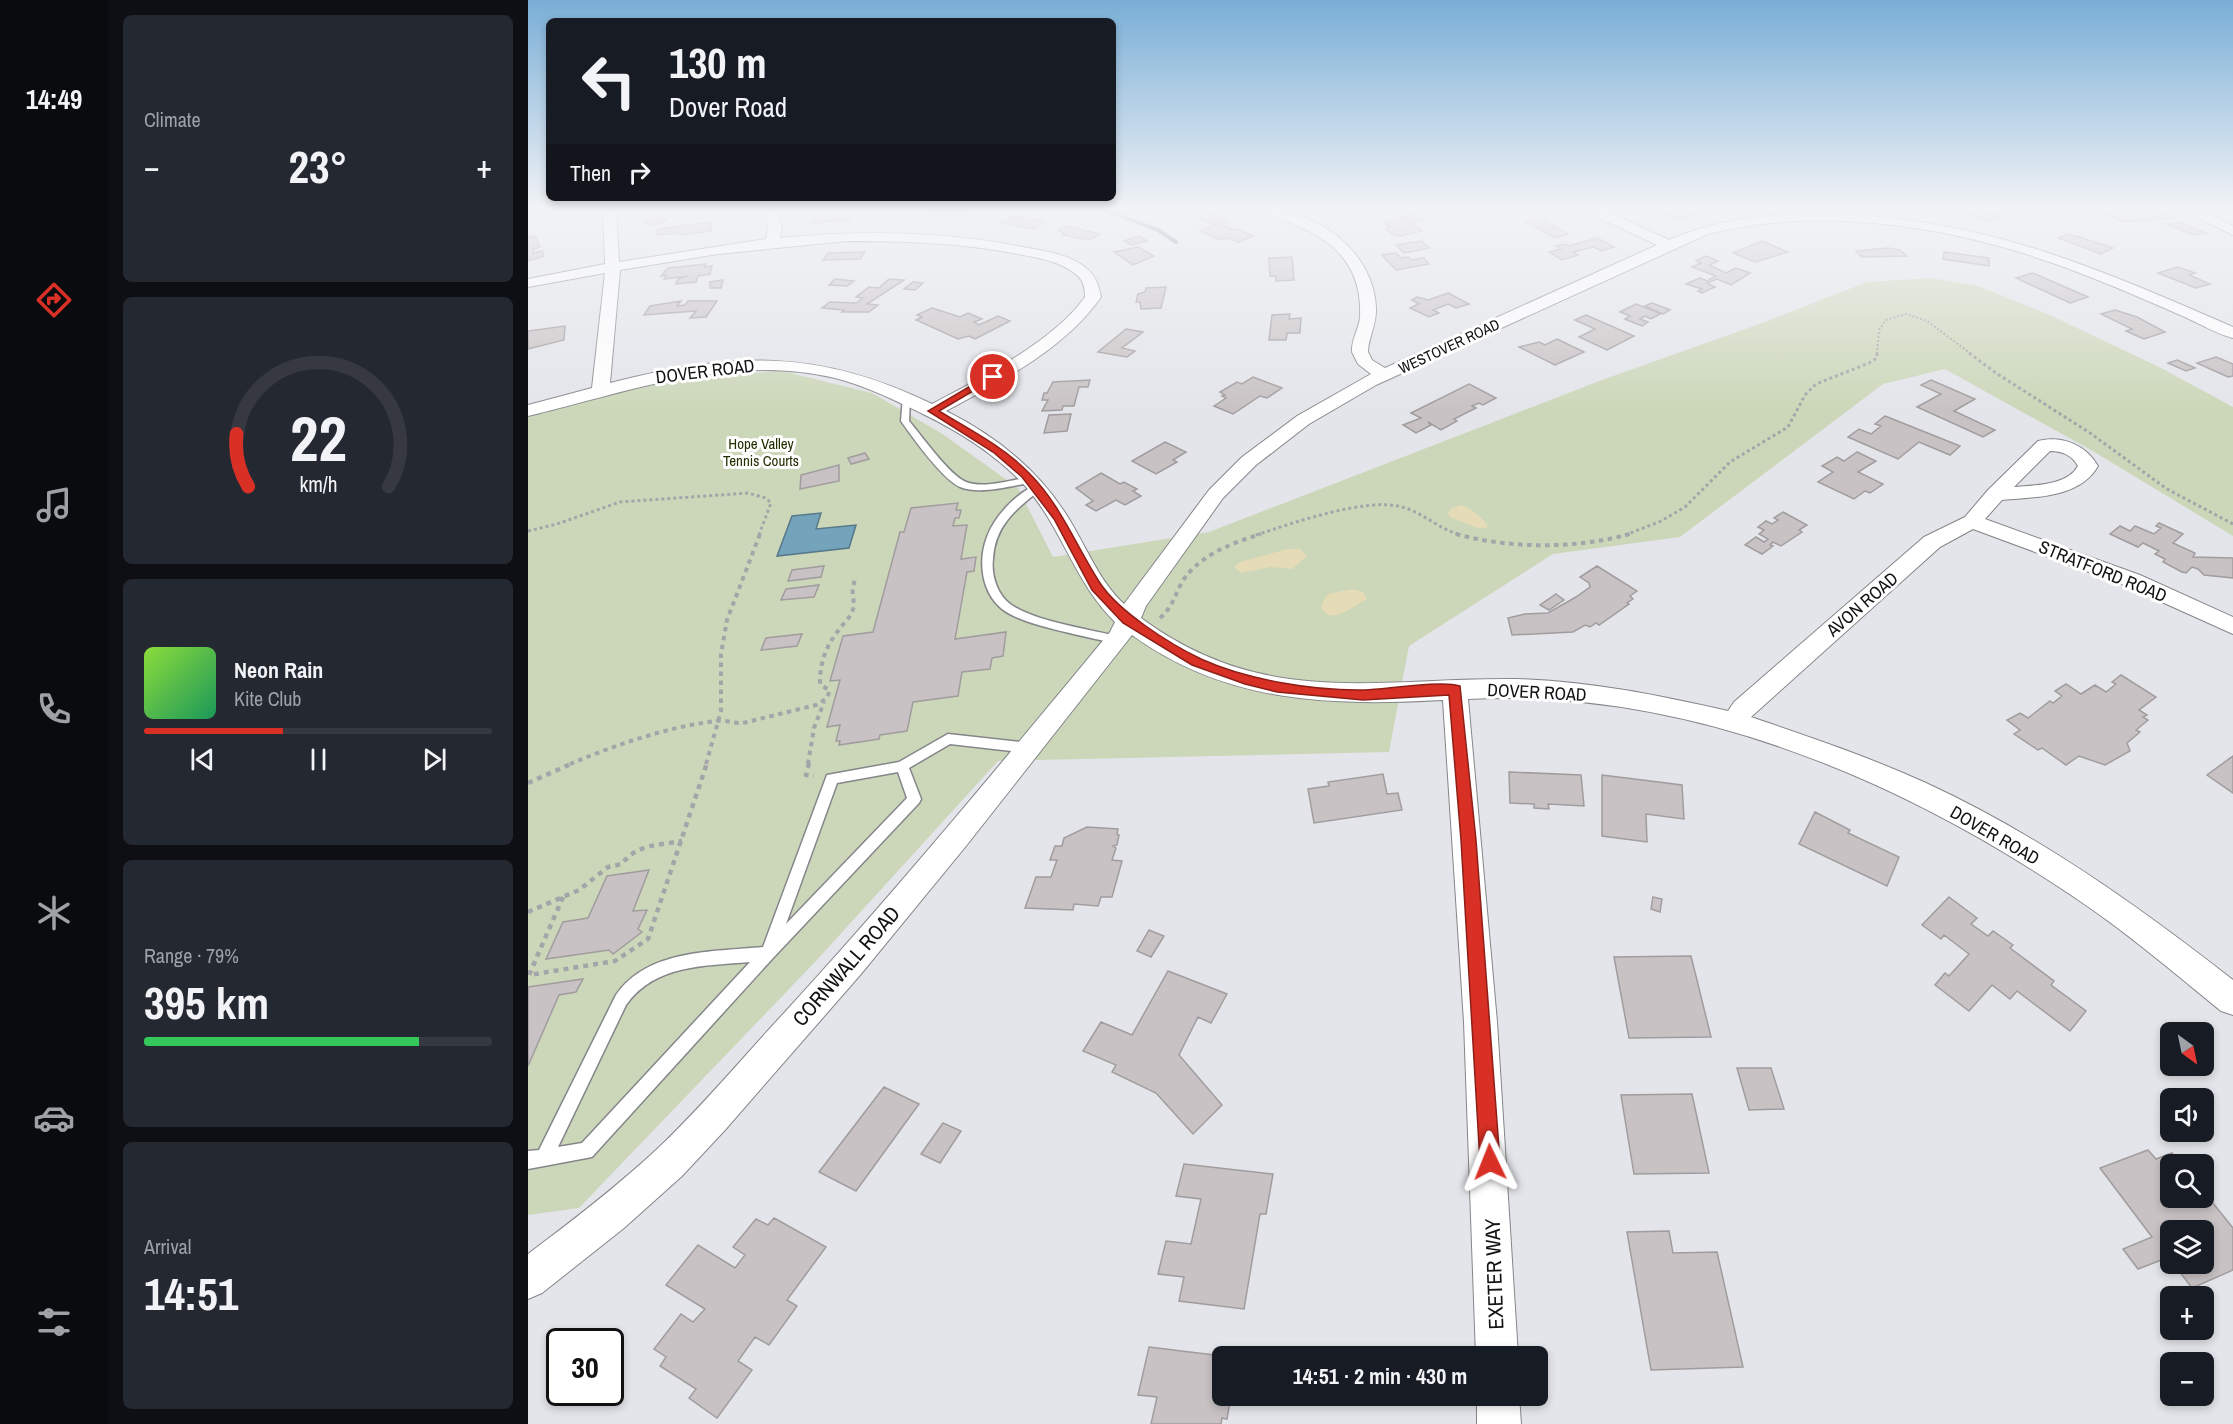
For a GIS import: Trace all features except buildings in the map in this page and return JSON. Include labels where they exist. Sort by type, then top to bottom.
[{"type":"street","points":[[528,283],[559,277]]},
{"type":"street","points":[[601,390],[611,277]]},
{"type":"street","points":[[933,411],[993,377],[1076,320],[1093,297],[1088,277]]},
{"type":"street","points":[[1364,277],[1368,305],[1367,327],[1360,345],[1360,352],[1362,360],[1368,366],[1386,374]]},
{"type":"street","name":"WESTOVER ROAD","points":[[1129,630],[1136,604],[1191,526],[1234,474],[1312,414],[1386,374],[1597,277]]},
{"type":"street","name":"WESTOVER ROAD","points":[[2105,277],[2233,333]]},
{"type":"street","name":"DOVER ROAD","points":[[528,411],[601,390],[685,371],[730,365],[770,364],[840,374],[870,383],[933,411],[996,450],[1034,484],[1059,518],[1096,587],[1129,630],[1161,643],[1196,662],[1249,681],[1277,687],[1363,695],[1455,689],[1528,688],[1633,699],[1734,722],[1819,749],[1874,770],[2005,838],[2127,917],[2233,1000]]},
{"type":"street","name":"AVON ROAD","points":[[1734,722],[1743,709],[1932,542],[1972,520],[1995,494]]},
{"type":"street","name":"STRATFORD ROAD","points":[[1972,520],[2132,580],[2233,626]]},
{"type":"street","name":"CORNWALL ROAD","points":[[528,1279],[611,1215],[669,1162],[712,1117],[850,964],[1129,630]]},
{"type":"street","name":"EXETER WAY","points":[[1455,689],[1489,1139],[1497,1346]]},
{"type":"street","points":[[1498,1406],[1499,1424]]},
{"type":"lane","points":[[906,398],[906,421],[951,477],[964,485],[983,487],[1034,484]]},
{"type":"lane","points":[[1034,484],[1002,518],[991,539],[986,566],[989,582],[1006,605],[1025,615],[1129,630]]},
{"type":"lane","points":[[768,953],[832,779],[902,766],[948,739],[1030,748]]},
{"type":"lane","points":[[536,1159],[586,1151],[768,953],[914,799],[902,766]]},
{"type":"lane","points":[[536,1159],[629,988],[653,971],[671,966],[768,953]]},
{"type":"path","points":[[1129,630],[1167,614],[1183,582],[1193,569],[1219,551],[1298,523],[1364,507],[1390,504],[1404,507],[1457,534],[1498,541],[1533,543],[1601,540],[1631,533],[1651,525],[1697,497],[1732,460],[1788,427],[1794,420],[1802,399],[1816,384],[1869,364],[1877,358],[1879,330],[1886,320],[1906,314],[1927,321],[1996,373],[2090,434],[2167,489],[2233,524]]},
{"type":"path","points":[[528,531],[557,524],[620,502],[748,493],[766,498],[771,503],[727,620],[722,638],[719,720],[682,841],[648,939],[615,961],[529,975],[563,897]]},
{"type":"path","points":[[832,779],[806,775],[817,712],[830,691],[820,684],[820,664],[836,633],[853,611],[854,602],[851,589],[855,580]]},
{"type":"path","points":[[528,783],[619,745],[679,728],[719,720],[734,724],[764,719],[816,705],[826,699]]},
{"type":"path","points":[[528,912],[579,890],[608,867],[622,864],[629,854],[645,847],[682,841]]},
{"type":"green space","name":"Hope Valley Tennis Courts","points":[[1932,278],[1978,286],[2050,315],[2161,368],[2233,407],[2233,536],[2091,450],[1945,369],[1883,384],[1680,537],[1553,554],[1409,646],[1389,752],[998,761],[815,962],[579,1208],[528,1215],[528,417],[593,398],[690,377],[782,371],[872,393],[941,433],[1018,488],[1053,557],[1209,532],[1602,380],[1765,322],[1867,282]]},
{"type":"sand","points":[[1461,505],[1478,516],[1487,524],[1487,528],[1478,528],[1450,517],[1448,513],[1451,509]]},
{"type":"sand","points":[[1287,549],[1300,549],[1307,556],[1292,569],[1271,567],[1241,573],[1234,567],[1240,562]]},
{"type":"sand","points":[[1353,589],[1363,592],[1367,599],[1342,613],[1329,615],[1324,612],[1321,605],[1328,594]]},
{"type":"water","points":[[821,513],[816,529],[856,525],[849,548],[777,556],[792,516]]},
{"type":"route","points":[[993,377],[933,411],[996,450],[1025,475],[1059,518],[1096,587],[1111,606],[1161,643],[1196,662],[1249,681],[1277,687],[1363,695],[1455,689],[1468,840],[1490,1162]]}]
